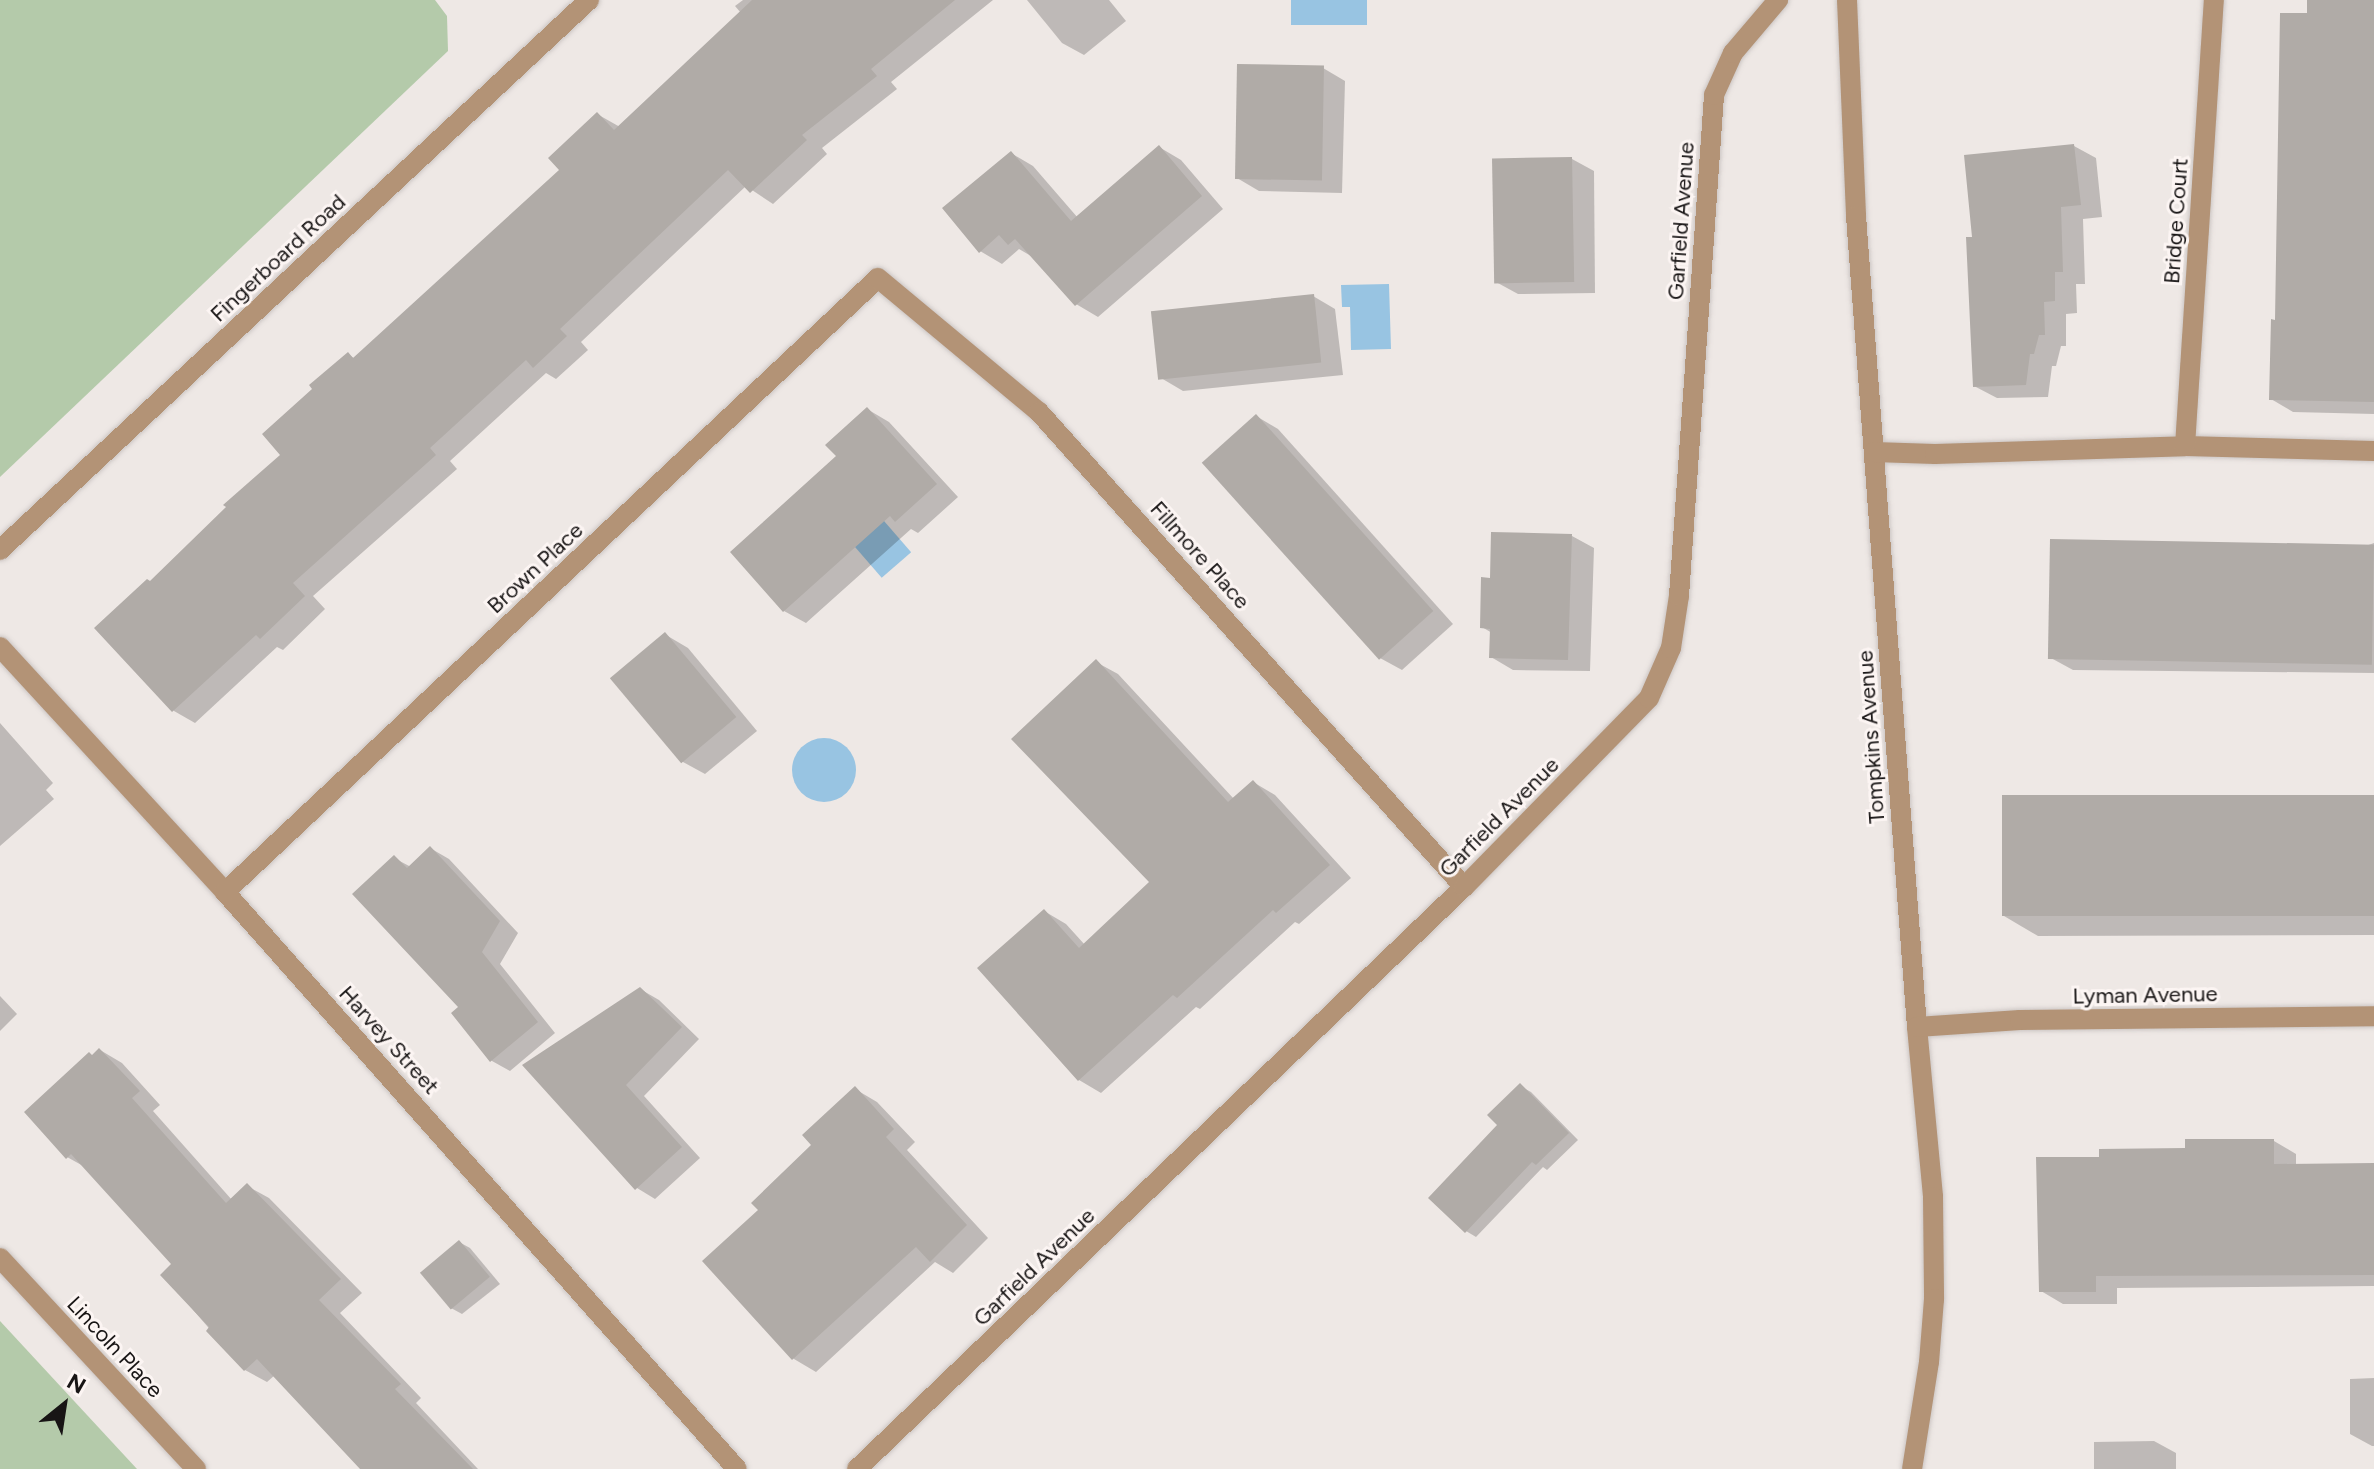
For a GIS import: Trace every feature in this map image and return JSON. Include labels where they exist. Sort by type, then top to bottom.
[{"type":"street","name":"Fingerboard Road","points":[[0,550],[589,0]]},
{"type":"street","name":"Garfield Avenue","points":[[857,1469],[1464,887],[1649,698],[1671,648],[1679,596],[1714,95],[1733,53],[1778,0]]},
{"type":"street","name":"Tompkins Avenue","points":[[1847,0],[1856,216],[1917,1027],[1933,1197],[1934,1299],[1926,1392],[1912,1469]]},
{"type":"street","name":"Bridge Court","points":[[2185,446],[2214,0]]},
{"type":"street","name":"Fillmore Place","points":[[878,278],[1039,412],[1464,887]]},
{"type":"street","name":"Brown Place","points":[[225,892],[878,278]]},
{"type":"street","points":[[1874,452],[2185,446],[2374,451]]},
{"type":"street","name":"Harvey Street","points":[[0,647],[225,892],[737,1469]]},
{"type":"street","name":"Lyman Avenue","points":[[1917,1027],[2020,1020],[2374,1016]]},
{"type":"street","name":"Lincoln Place","points":[[0,1258],[196,1469]]},
{"type":"green space","points":[[0,0],[435,0],[447,16],[448,51],[0,477]]},
{"type":"green space","points":[[0,1321],[137,1469],[0,1469]]},
{"type":"water","points":[[1291,0],[1367,0],[1367,25],[1291,25]]},
{"type":"water","points":[[1389,284],[1391,349],[1351,350],[1350,307],[1342,307],[1341,285]]},
{"type":"water","points":[[858,491],[911,552],[882,578],[829,517]]},
{"type":"water","points":[[818,738],[830,738],[847,747],[854,758],[854,782],[847,793],[830,802],[818,802],[806,797],[797,788],[792,776],[792,764],[797,752],[806,743]]},
{"type":"building","points":[[752,0],[955,0],[871,69],[877,76],[802,135],[807,140],[750,193],[728,170],[560,329],[567,336],[533,368],[526,360],[430,448],[436,455],[293,583],[305,596],[260,639],[256,635],[172,712],[94,628],[147,579],[150,581],[226,507],[223,505],[280,455],[262,434],[312,389],[309,385],[348,352],[353,358],[559,170],[548,158],[597,112],[614,130]]},
{"type":"building","points":[[2307,0],[2374,0],[2374,402],[2269,400],[2271,319],[2275,320],[2280,13],[2307,13]]},
{"type":"building","points":[[1237,64],[1324,66],[1322,181],[1235,179]]},
{"type":"building","points":[[2074,144],[2081,205],[2061,207],[2063,272],[2055,272],[2055,301],[2044,302],[2045,335],[2039,335],[2034,354],[2030,354],[2026,385],[1973,387],[1966,237],[1972,237],[1964,155]]},
{"type":"building","points":[[1159,145],[1202,196],[1075,306],[1015,239],[1008,245],[999,235],[979,253],[942,208],[1011,151],[1071,221]]},
{"type":"building","points":[[1572,157],[1574,282],[1494,283],[1492,158]]},
{"type":"building","points":[[1314,294],[1321,363],[1158,380],[1151,311]]},
{"type":"building","points":[[867,407],[937,484],[895,522],[890,516],[783,612],[730,552],[836,456],[825,445]]},
{"type":"building","points":[[1256,414],[1433,611],[1379,660],[1202,463]]},
{"type":"building","points":[[1491,532],[1572,534],[1568,660],[1489,658],[1490,629],[1480,628],[1481,577],[1490,578]]},
{"type":"building","points":[[2050,539],[2374,545],[2372,665],[2048,659]]},
{"type":"building","points":[[665,632],[736,717],[681,763],[610,678]]},
{"type":"building","points":[[1096,659],[1228,802],[1253,780],[1330,865],[1276,913],[1273,910],[1177,998],[1173,995],[1078,1081],[977,968],[1044,909],[1079,948],[1149,882],[1011,739]]},
{"type":"building","points":[[2002,795],[2374,795],[2374,916],[2002,916]]},
{"type":"building","points":[[430,846],[500,921],[482,952],[538,1022],[490,1062],[451,1013],[458,1007],[352,894],[394,855],[407,868]]},
{"type":"building","points":[[640,987],[682,1027],[626,1085],[682,1147],[635,1190],[522,1065]]},
{"type":"building","points":[[99,1048],[140,1091],[132,1098],[226,1203],[247,1183],[341,1279],[319,1300],[401,1384],[395,1389],[473,1469],[360,1469],[257,1359],[244,1371],[206,1331],[209,1327],[160,1275],[171,1264],[71,1154],[66,1159],[24,1112],[89,1052],[92,1055]]},
{"type":"building","points":[[1520,1083],[1569,1133],[1536,1165],[1532,1162],[1465,1233],[1428,1198],[1497,1125],[1487,1115]]},
{"type":"building","points":[[855,1086],[894,1129],[886,1137],[967,1225],[930,1262],[916,1247],[792,1360],[702,1261],[758,1210],[751,1203],[811,1145],[802,1135]]},
{"type":"building","points":[[2185,1139],[2274,1139],[2274,1164],[2374,1163],[2374,1275],[2096,1276],[2096,1292],[2039,1292],[2036,1157],[2099,1157],[2099,1149],[2185,1148]]},
{"type":"building","points":[[459,1240],[490,1277],[451,1310],[420,1273]]}]
